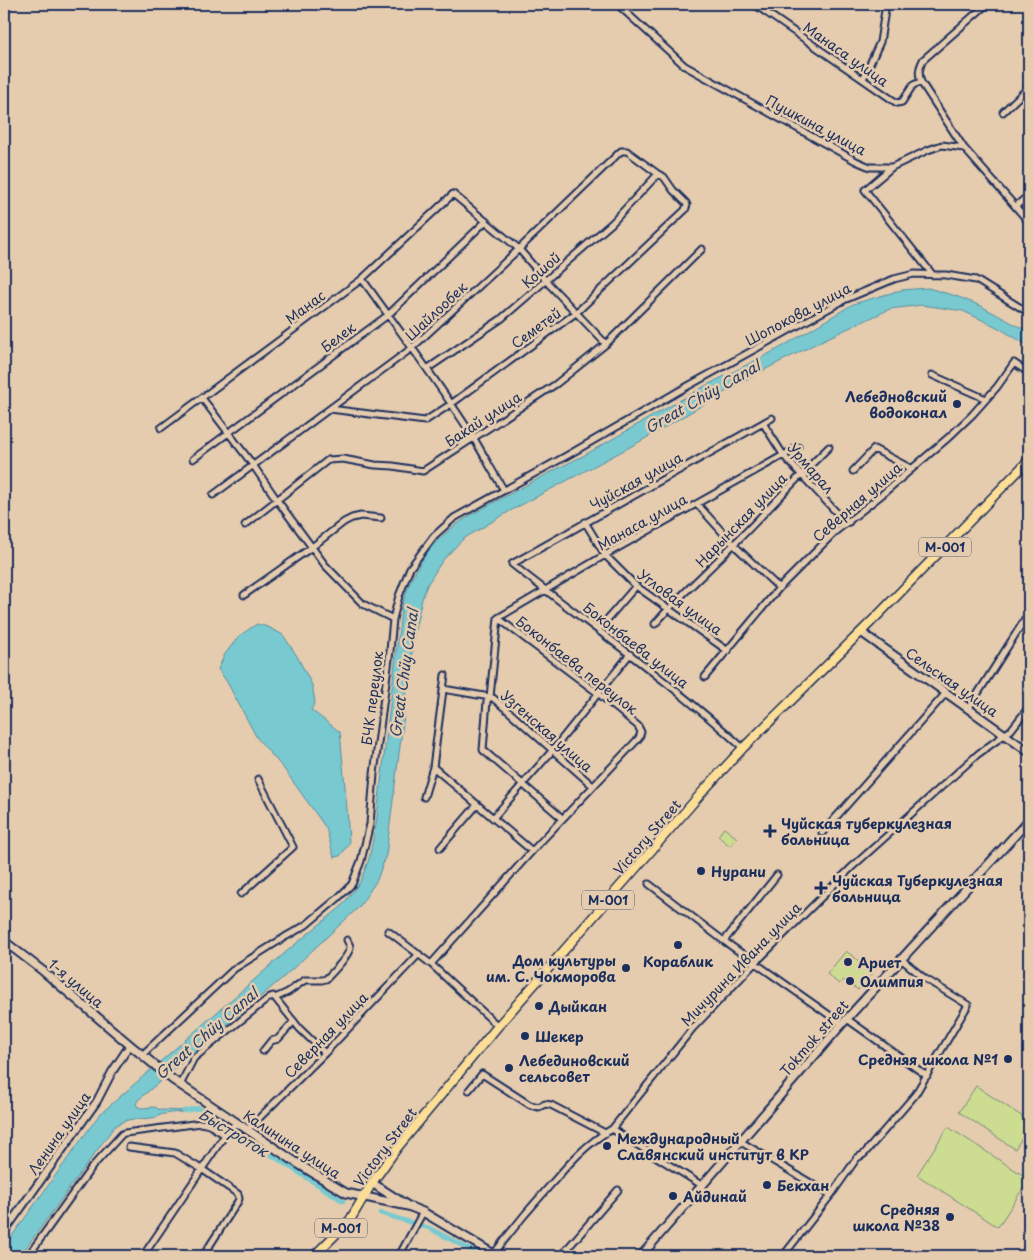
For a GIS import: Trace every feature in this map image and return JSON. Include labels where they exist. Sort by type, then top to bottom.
[{"type":"main road","name":"Victory Street","points":[[314,1256],[350,1220],[372,1183],[397,1148],[498,1026],[742,748],[861,632],[1029,460]]},
{"type":"main road","name":"Сельская улица","points":[[861,632],[1029,752]]},
{"type":"main road","name":"Tokmok street","points":[[641,1256],[700,1184],[741,1142],[901,959],[1029,820]]},
{"type":"main road","name":"1-я улица","points":[[4,941],[43,971],[150,1061]]},
{"type":"main road","name":"Калинина улица","points":[[150,1061],[230,1130],[247,1130],[346,1193],[408,1206],[423,1212],[494,1256]]},
{"type":"main road","name":"Калинина улица","points":[[372,1183],[408,1206]]},
{"type":"street","name":"Пушкина улица","points":[[617,4],[685,66],[856,161],[870,166],[892,167],[942,145],[964,148]]},
{"type":"street","name":"Манаса улица","points":[[754,4],[897,103],[902,102],[913,85],[921,82]]},
{"type":"street","points":[[987,4],[923,60],[919,67],[919,75],[921,82],[964,148],[1029,222]]},
{"type":"street","points":[[863,79],[880,42],[885,5]]},
{"type":"street","points":[[1003,112],[1029,87]]},
{"type":"street","name":"Шайлообек","points":[[213,495],[412,348],[621,151],[627,151],[658,174]]},
{"type":"street","points":[[892,167],[865,190],[933,275]]},
{"type":"street","name":"Кошой","points":[[427,369],[501,319],[612,223],[658,174]]},
{"type":"street","name":"Семетей","points":[[330,409],[425,421],[451,404],[576,312],[686,207],[686,203],[678,196],[664,177],[658,174]]},
{"type":"street","name":"Манас","points":[[161,428],[362,279],[454,194],[486,221]]},
{"type":"street","points":[[1016,206],[1029,195]]},
{"type":"street","points":[[486,221],[519,249],[546,281],[606,344]]},
{"type":"street","name":"Белек","points":[[193,459],[388,315],[486,221]]},
{"type":"street","name":"Бакай улица","points":[[245,525],[328,460],[343,459],[423,471],[556,384],[606,344],[702,249]]},
{"type":"street","name":"Шопокова улица","points":[[679,392],[844,300],[894,279],[914,274],[946,275],[976,280],[1029,313]]},
{"type":"street","points":[[362,279],[474,438],[504,490]]},
{"type":"street","name":"Северная улица","points":[[705,677],[779,588],[836,532],[912,469],[972,415],[997,387],[1014,363],[1029,372]]},
{"type":"street","points":[[932,375],[986,399]]},
{"type":"street","name":"БЧК переулок","points":[[142,1055],[234,969],[306,925],[352,884],[361,861],[370,824],[374,774],[393,619],[399,596],[410,568],[434,536],[454,518],[679,392]]},
{"type":"street","points":[[202,398],[325,565],[363,604],[393,619]]},
{"type":"street","name":"Чуйская улица","points":[[512,564],[772,418]]},
{"type":"street","name":"Урмарал","points":[[763,423],[784,456],[837,513],[849,522]]},
{"type":"street","name":"Манаса улица","points":[[498,618],[605,555],[798,447]]},
{"type":"street","name":"Нарынская улица","points":[[655,624],[829,447]]},
{"type":"street","points":[[853,471],[874,449],[912,469]]},
{"type":"street","points":[[697,504],[734,545],[779,588]]},
{"type":"street","points":[[244,595],[344,522],[361,516],[381,518]]},
{"type":"street","name":"Угловая улица","points":[[585,522],[605,555],[636,586],[728,651]]},
{"type":"street","name":"Боконбаева улица","points":[[512,564],[630,654],[742,748]]},
{"type":"street","points":[[598,630],[636,586]]},
{"type":"street","points":[[968,709],[1029,613]]},
{"type":"street","points":[[498,618],[482,750],[562,818]]},
{"type":"street","name":"Боконбаева переулок","points":[[498,618],[599,694],[638,726],[641,732],[639,738],[593,786]]},
{"type":"street","points":[[492,818],[552,751],[630,654]]},
{"type":"street","points":[[424,797],[433,767],[445,675]]},
{"type":"street","points":[[443,689],[489,699]]},
{"type":"street","points":[[822,832],[946,693]]},
{"type":"street","name":"Узгенская улица","points":[[489,699],[493,698],[593,786]]},
{"type":"street","name":"Мичурина Ивана улица","points":[[494,1256],[520,1220],[570,1161],[612,1129],[693,1028],[755,962],[852,867],[978,754],[1013,727],[1029,707]]},
{"type":"street","points":[[433,767],[532,851]]},
{"type":"street","points":[[241,894],[293,847],[258,780]]},
{"type":"street","points":[[430,964],[593,786]]},
{"type":"street","points":[[440,848],[477,805]]},
{"type":"street","points":[[724,941],[777,875]]},
{"type":"street","points":[[649,884],[724,941],[927,1076]]},
{"type":"street","points":[[388,931],[419,954],[498,1026]]},
{"type":"street","points":[[275,998],[288,992],[305,980],[326,979],[343,961],[350,950],[347,940]]},
{"type":"street","name":"Северная улица","points":[[247,1130],[325,1053],[419,954]]},
{"type":"street","points":[[783,1256],[831,1196],[857,1158],[864,1154],[915,1095],[968,1005],[924,978],[901,959]]},
{"type":"street","points":[[180,1085],[194,1058],[270,996],[275,998],[325,1053]]},
{"type":"street","points":[[263,1051],[272,1041],[278,1039],[294,1021]]},
{"type":"street","name":"Ленина улица","points":[[4,1232],[97,1101],[112,1072],[130,1045]]},
{"type":"street","points":[[469,1090],[482,1074],[530,1105],[539,1107],[550,1104],[605,1133]]},
{"type":"street","points":[[28,1256],[92,1167],[122,1134],[201,1123],[230,1130],[144,1256]]},
{"type":"street","points":[[612,1129],[700,1184]]},
{"type":"street","points":[[741,1142],[831,1196]]},
{"type":"street","points":[[128,1147],[175,1153],[238,1194],[239,1199],[237,1203],[203,1256]]},
{"type":"street","points":[[561,1256],[618,1190]]},
{"type":"street","points":[[399,1256],[423,1212]]},
{"type":"green space","points":[[724,828],[737,838],[730,846],[718,836]]},
{"type":"green space","name":"Ариет","points":[[846,951],[873,972],[858,990],[844,980],[839,984],[827,974]]},
{"type":"green space","points":[[976,1086],[1029,1121],[1029,1127],[1015,1149],[959,1112]]},
{"type":"green space","points":[[948,1127],[1029,1179],[998,1227],[917,1175]]},
{"type":"water","name":"Great Chüy Canal","points":[[928,288],[981,306],[1029,332],[1029,346],[997,327],[963,311],[922,305],[890,309],[756,374],[641,441],[510,511],[463,539],[442,561],[427,585],[415,629],[386,855],[377,880],[359,907],[286,975],[138,1100],[136,1104],[141,1108],[155,1107],[160,1110],[188,1111],[125,1121],[114,1127],[20,1256],[4,1256],[4,1247],[99,1115],[293,946],[341,907],[360,882],[369,859],[376,825],[402,606],[414,573],[432,546],[454,527],[475,513],[581,457],[705,386],[780,348],[853,304],[901,290]]},
{"type":"water","points":[[257,624],[268,627],[283,635],[297,656],[312,685],[315,702],[311,710],[340,732],[349,844],[340,856],[334,857],[326,828],[284,769],[257,738],[218,669],[225,654],[239,636]]},
{"type":"waterway","name":"Быстроток","points":[[184,1111],[198,1108],[343,1201]]},
{"type":"waterway","name":"Быстроток","points":[[380,1213],[429,1228],[482,1256]]},
{"type":"place","name":"Лебедновский водоконал","points":[[957,404]]},
{"type":"place","name":"Чуйская туберкулезная больница","points":[[770,831]]},
{"type":"place","name":"Нурани","points":[[701,871]]},
{"type":"place","name":"Чуйская Туберкулезная больница","points":[[821,888]]},
{"type":"place","name":"Кораблик","points":[[678,945]]},
{"type":"place","name":"Ариет","points":[[848,962]]},
{"type":"place","name":"Дом культуры им. С. Чокморова","points":[[626,968]]},
{"type":"place","name":"Олимпия","points":[[850,981]]},
{"type":"place","name":"Дыйкан","points":[[539,1006]]},
{"type":"place","name":"Шекер","points":[[525,1036]]},
{"type":"place","name":"Средняя школа №1","points":[[1008,1059]]},
{"type":"place","name":"Лебединовский сельсовет","points":[[509,1068]]},
{"type":"place","name":"Международный Славянский институт в КР","points":[[607,1146]]},
{"type":"place","name":"Бекхан","points":[[767,1185]]},
{"type":"place","name":"Айдинай","points":[[673,1196]]},
{"type":"place","name":"Средняя школа №38","points":[[950,1217]]}]
